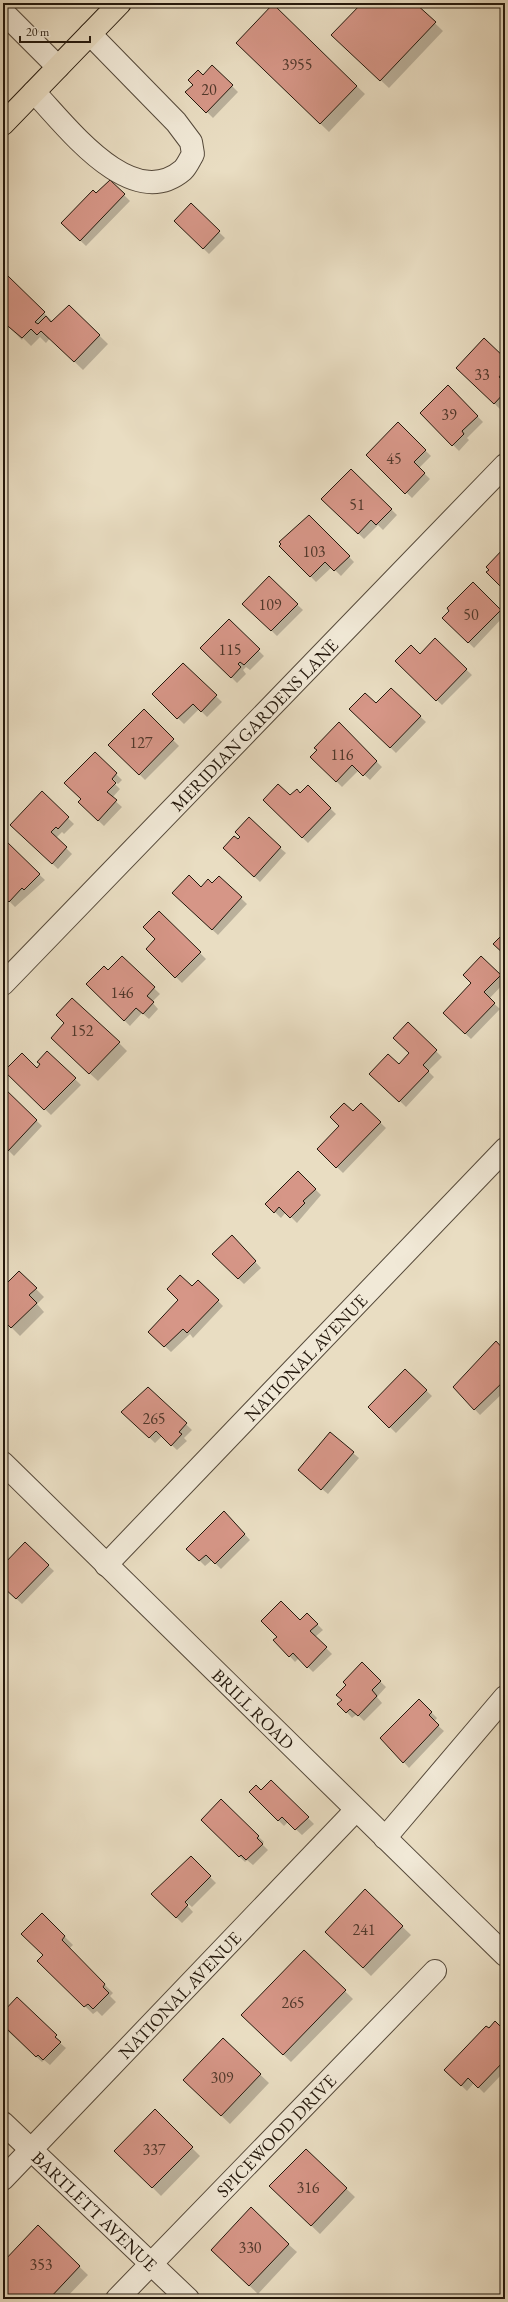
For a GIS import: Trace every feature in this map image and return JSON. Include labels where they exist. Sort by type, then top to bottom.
[{"type":"main road","points":[[3,124],[120,3]]},
{"type":"street","points":[[3,12],[58,66]]},
{"type":"street","points":[[34,92],[101,162],[129,178],[160,182],[183,169],[193,154],[191,142],[176,122],[90,34]]},
{"type":"street","name":"MERIDIAN GARDENS LANE","points":[[3,984],[505,465]]},
{"type":"street","name":"NATIONAL AVENUE","points":[[106,1565],[505,1149]]},
{"type":"street","name":"BRILL ROAD","points":[[7,1475],[106,1565],[505,1955]]},
{"type":"street","points":[[385,1838],[505,1697]]},
{"type":"street","name":"NATIONAL AVENUE","points":[[3,2179],[356,1810]]},
{"type":"street","name":"SPICEWOOD DRIVE","points":[[117,2299],[434,1971]]},
{"type":"street","name":"BARTLETT AVENUE","points":[[3,2123],[188,2299]]},
{"type":"building","points":[[362,3],[415,3],[436,22],[380,81],[331,35]]},
{"type":"building","points":[[273,4],[357,86],[320,124],[236,43]]},
{"type":"building","points":[[212,65],[233,85],[206,113],[185,92],[193,85],[188,80],[198,70],[203,75]]},
{"type":"building","points":[[110,180],[125,194],[80,241],[61,223],[93,190],[96,193]]},
{"type":"building","points":[[191,203],[220,231],[203,249],[174,221]]},
{"type":"building","points":[[8,276],[45,312],[35,322],[38,324],[46,316],[51,322],[69,305],[100,335],[74,362],[41,331],[37,335],[31,329],[22,338],[3,322],[3,281]]},
{"type":"building","points":[[484,338],[505,358],[505,370],[499,377],[505,382],[505,392],[494,404],[456,368]]},
{"type":"building","points":[[448,385],[478,416],[462,431],[464,434],[452,446],[420,413]]},
{"type":"building","points":[[398,422],[426,450],[414,462],[425,473],[405,494],[366,455]]},
{"type":"building","points":[[351,469],[392,509],[376,525],[371,520],[358,534],[321,499]]},
{"type":"building","points":[[309,515],[350,556],[334,571],[325,562],[310,577],[279,546],[281,544],[279,542]]},
{"type":"building","points":[[505,547],[505,587],[503,589],[486,572],[489,570],[486,567]]},
{"type":"building","points":[[269,576],[298,604],[271,631],[242,604]]},
{"type":"building","points":[[473,582],[501,610],[468,643],[442,618],[449,611],[447,608]]},
{"type":"building","points":[[229,619],[260,649],[244,665],[240,662],[238,664],[241,667],[231,678],[200,648]]},
{"type":"building","points":[[435,638],[467,669],[436,701],[395,661],[411,645],[420,654]]},
{"type":"building","points":[[183,663],[217,695],[201,712],[193,704],[177,719],[152,694]]},
{"type":"building","points":[[391,688],[421,716],[390,748],[349,709],[365,693],[376,703]]},
{"type":"building","points":[[144,709],[174,739],[139,775],[108,745]]},
{"type":"building","points":[[339,722],[377,761],[363,776],[352,765],[336,782],[310,757],[317,750],[314,748]]},
{"type":"building","points":[[95,752],[117,773],[112,779],[116,783],[107,792],[117,800],[98,821],[78,802],[81,799],[64,783]]},
{"type":"building","points":[[278,784],[290,795],[297,789],[300,793],[308,785],[331,808],[302,838],[263,800]]},
{"type":"building","points":[[42,791],[69,817],[58,829],[56,827],[51,832],[67,847],[52,864],[10,825]]},
{"type":"building","points":[[249,817],[281,847],[254,877],[223,848],[234,836],[238,839],[240,837],[235,832]]},
{"type":"building","points":[[6,841],[40,874],[24,890],[22,888],[9,902],[3,896],[3,845]]},
{"type":"building","points":[[189,875],[201,887],[208,879],[212,883],[219,876],[242,897],[212,930],[172,893]]},
{"type":"building","points":[[159,911],[201,952],[175,978],[146,949],[155,939],[143,927]]},
{"type":"building","points":[[505,932],[505,955],[493,944]]},
{"type":"building","points":[[122,956],[155,987],[147,996],[154,1002],[143,1014],[136,1008],[124,1021],[86,984],[104,966],[108,970]]},
{"type":"building","points":[[481,956],[501,975],[484,992],[495,1003],[465,1034],[443,1013],[471,983],[463,975]]},
{"type":"building","points":[[72,998],[120,1042],[89,1074],[51,1038],[64,1023],[56,1015]]},
{"type":"building","points":[[408,1022],[437,1050],[423,1065],[429,1071],[399,1102],[369,1074],[388,1054],[399,1064],[409,1053],[393,1038]]},
{"type":"building","points":[[47,1051],[76,1078],[44,1110],[4,1071],[22,1053],[37,1068],[40,1064],[37,1062]]},
{"type":"building","points":[[3,1087],[37,1120],[8,1151],[3,1146]]},
{"type":"building","points":[[344,1103],[353,1111],[361,1103],[381,1122],[336,1168],[317,1149],[339,1126],[330,1117]]},
{"type":"building","points":[[298,1171],[316,1189],[303,1201],[305,1203],[290,1218],[279,1207],[274,1213],[265,1204]]},
{"type":"building","points":[[232,1235],[256,1261],[238,1279],[212,1254]]},
{"type":"building","points":[[19,1271],[37,1288],[29,1295],[37,1303],[11,1328],[3,1320],[3,1277],[8,1282]]},
{"type":"building","points":[[180,1275],[192,1286],[198,1280],[219,1300],[187,1333],[183,1329],[164,1347],[148,1332],[178,1300],[167,1289]]},
{"type":"building","points":[[496,1341],[505,1351],[505,1380],[474,1410],[453,1387]]},
{"type":"building","points":[[405,1369],[427,1390],[389,1428],[368,1407]]},
{"type":"building","points":[[148,1387],[187,1423],[179,1432],[182,1434],[171,1446],[156,1431],[149,1438],[121,1412]]},
{"type":"building","points":[[330,1432],[354,1452],[321,1490],[298,1470]]},
{"type":"building","points":[[224,1511],[245,1534],[215,1564],[206,1555],[199,1561],[186,1549]]},
{"type":"building","points":[[25,1542],[49,1565],[16,1599],[3,1587],[3,1565]]},
{"type":"building","points":[[281,1601],[300,1620],[307,1613],[318,1624],[310,1631],[327,1647],[307,1668],[293,1653],[289,1657],[273,1640],[277,1637],[261,1621]]},
{"type":"building","points":[[362,1662],[381,1681],[372,1690],[377,1696],[358,1716],[350,1709],[346,1713],[337,1704],[342,1700],[336,1695],[346,1685],[343,1682]]},
{"type":"building","points":[[419,1699],[432,1712],[429,1715],[439,1725],[403,1763],[380,1738]]},
{"type":"building","points":[[271,1780],[309,1817],[295,1830],[282,1817],[278,1821],[249,1792],[256,1785],[261,1790]]},
{"type":"building","points":[[221,1799],[259,1836],[257,1838],[263,1844],[246,1860],[241,1855],[239,1857],[201,1820]]},
{"type":"building","points":[[191,1856],[211,1876],[185,1902],[188,1905],[176,1918],[151,1894]]},
{"type":"building","points":[[365,1889],[403,1926],[363,1968],[325,1932]]},
{"type":"building","points":[[42,1913],[65,1936],[62,1940],[105,1984],[103,1987],[109,1993],[93,2009],[88,2004],[84,2007],[37,1961],[43,1955],[21,1934]]},
{"type":"building","points":[[304,1950],[346,1990],[283,2055],[241,2015]]},
{"type":"building","points":[[17,1997],[57,2035],[55,2037],[61,2042],[43,2060],[38,2055],[36,2057],[5,2027],[3,2028],[3,2012]]},
{"type":"building","points":[[495,2021],[505,2031],[505,2060],[478,2088],[468,2078],[461,2086],[444,2070],[486,2026],[489,2028]]},
{"type":"building","points":[[223,2038],[261,2074],[221,2116],[183,2080]]},
{"type":"building","points":[[155,2109],[193,2147],[152,2188],[114,2151]]},
{"type":"building","points":[[306,2149],[347,2188],[311,2226],[269,2186]]},
{"type":"building","points":[[251,2207],[289,2244],[249,2286],[211,2250]]},
{"type":"building","points":[[38,2225],[80,2266],[49,2299],[3,2299],[3,2262]]}]
